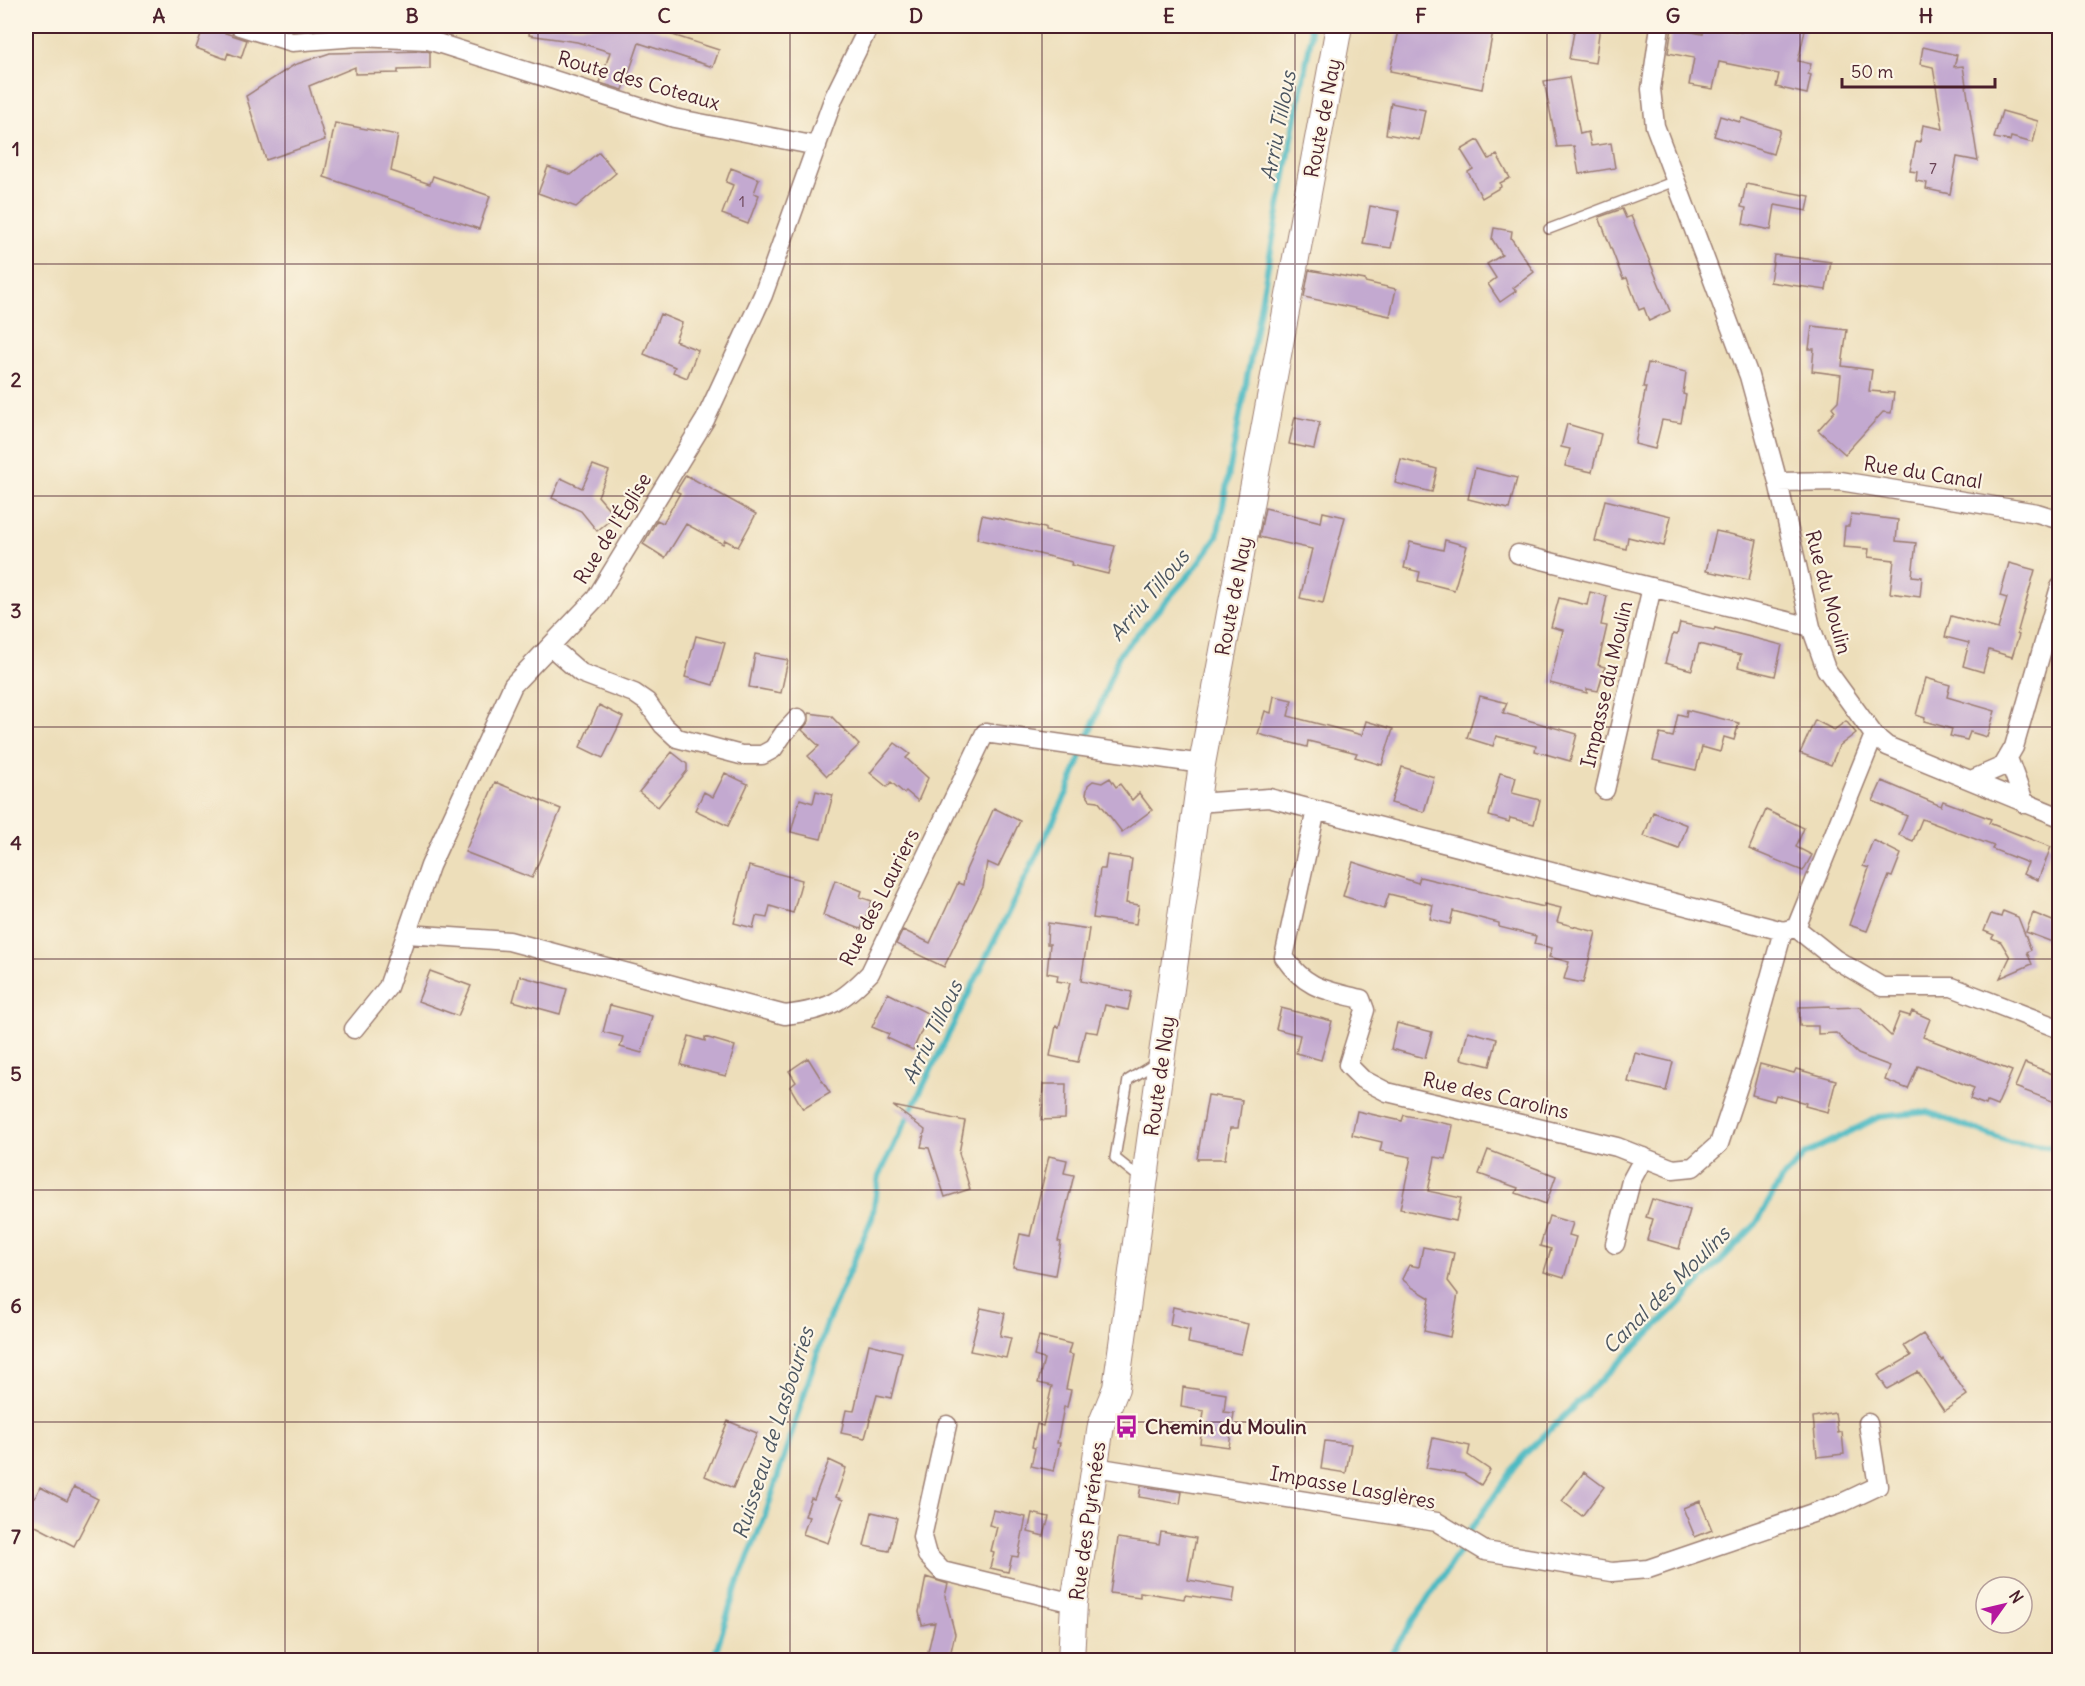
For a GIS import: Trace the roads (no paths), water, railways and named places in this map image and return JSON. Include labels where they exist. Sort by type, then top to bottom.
[{"type":"main road","name":"Route de Nay","points":[[1145,1176],[1202,764],[1339,26]]},
{"type":"main road","name":"Rue des Pyrénées","points":[[1071,1660],[1074,1603],[1101,1425],[1116,1389],[1145,1176]]},
{"type":"street","name":"Route des Coteaux","points":[[239,26],[292,42],[357,37],[428,40],[674,118],[817,146]]},
{"type":"street","name":"Rue de l'Église","points":[[354,1029],[388,987],[430,866],[513,685],[596,598],[705,420],[763,295],[834,97],[869,26]]},
{"type":"street","name":"Rue du Moulin","points":[[1660,26],[1651,89],[1655,126],[1749,376],[1778,482],[1811,627],[1826,669],[1874,735]]},
{"type":"street","name":"Rue du Canal","points":[[1778,482],[1840,481],[2037,513],[2060,520]]},
{"type":"street","name":"Impasse du Moulin","points":[[1518,554],[1811,627]]},
{"type":"street","name":"Impasse du Moulin","points":[[1605,790],[1652,587]]},
{"type":"street","points":[[1971,780],[2003,766],[2014,747],[2060,587]]},
{"type":"street","points":[[550,646],[581,673],[634,693],[646,702],[663,725],[677,738],[741,755],[762,755],[774,749],[784,733],[798,718]]},
{"type":"street","name":"Rue des Lauriers","points":[[407,934],[509,941],[785,1015],[818,1011],[848,996],[870,973],[985,733],[1202,764]]},
{"type":"street","points":[[1789,930],[1874,735],[1887,746],[2060,817]]},
{"type":"street","points":[[2008,758],[2025,804]]},
{"type":"street","points":[[1196,803],[1269,798],[1789,930],[1882,987],[1952,987],[2060,1029]]},
{"type":"street","name":"Rue des Carolins","points":[[1316,810],[1284,957],[1294,972],[1313,987],[1361,999],[1365,1010],[1348,1065],[1362,1079],[1387,1092],[1617,1147],[1673,1169],[1693,1167],[1719,1144],[1789,930]]},
{"type":"street","points":[[1615,1244],[1631,1181],[1644,1157]]},
{"type":"street","name":"Impasse Lasglères","points":[[1095,1467],[1437,1522],[1485,1551],[1612,1572],[1648,1569],[1842,1503],[1878,1486],[1868,1423]]},
{"type":"street","points":[[947,1425],[922,1537],[927,1556],[942,1571],[1074,1603]]},
{"type":"lane","points":[[1549,229],[1675,181]]},
{"type":"waterway","name":"Arriu Tillous","points":[[713,1660],[738,1582],[765,1516],[827,1323],[872,1218],[879,1176],[1067,793],[1119,655],[1195,568],[1217,537],[1311,37],[1309,26]]},
{"type":"waterway","name":"Canal des Moulins","points":[[1387,1660],[1460,1550],[1468,1533],[1522,1457],[1675,1308],[1756,1224],[1781,1180],[1806,1154],[1879,1117],[1927,1112],[2010,1142],[2060,1148]]},
{"type":"place","name":"Chemin du Moulin","points":[[1127,1426]]},
{"type":"water label","name":"Ruisseau de Lasbouries","points":[[773,1433]]}]
